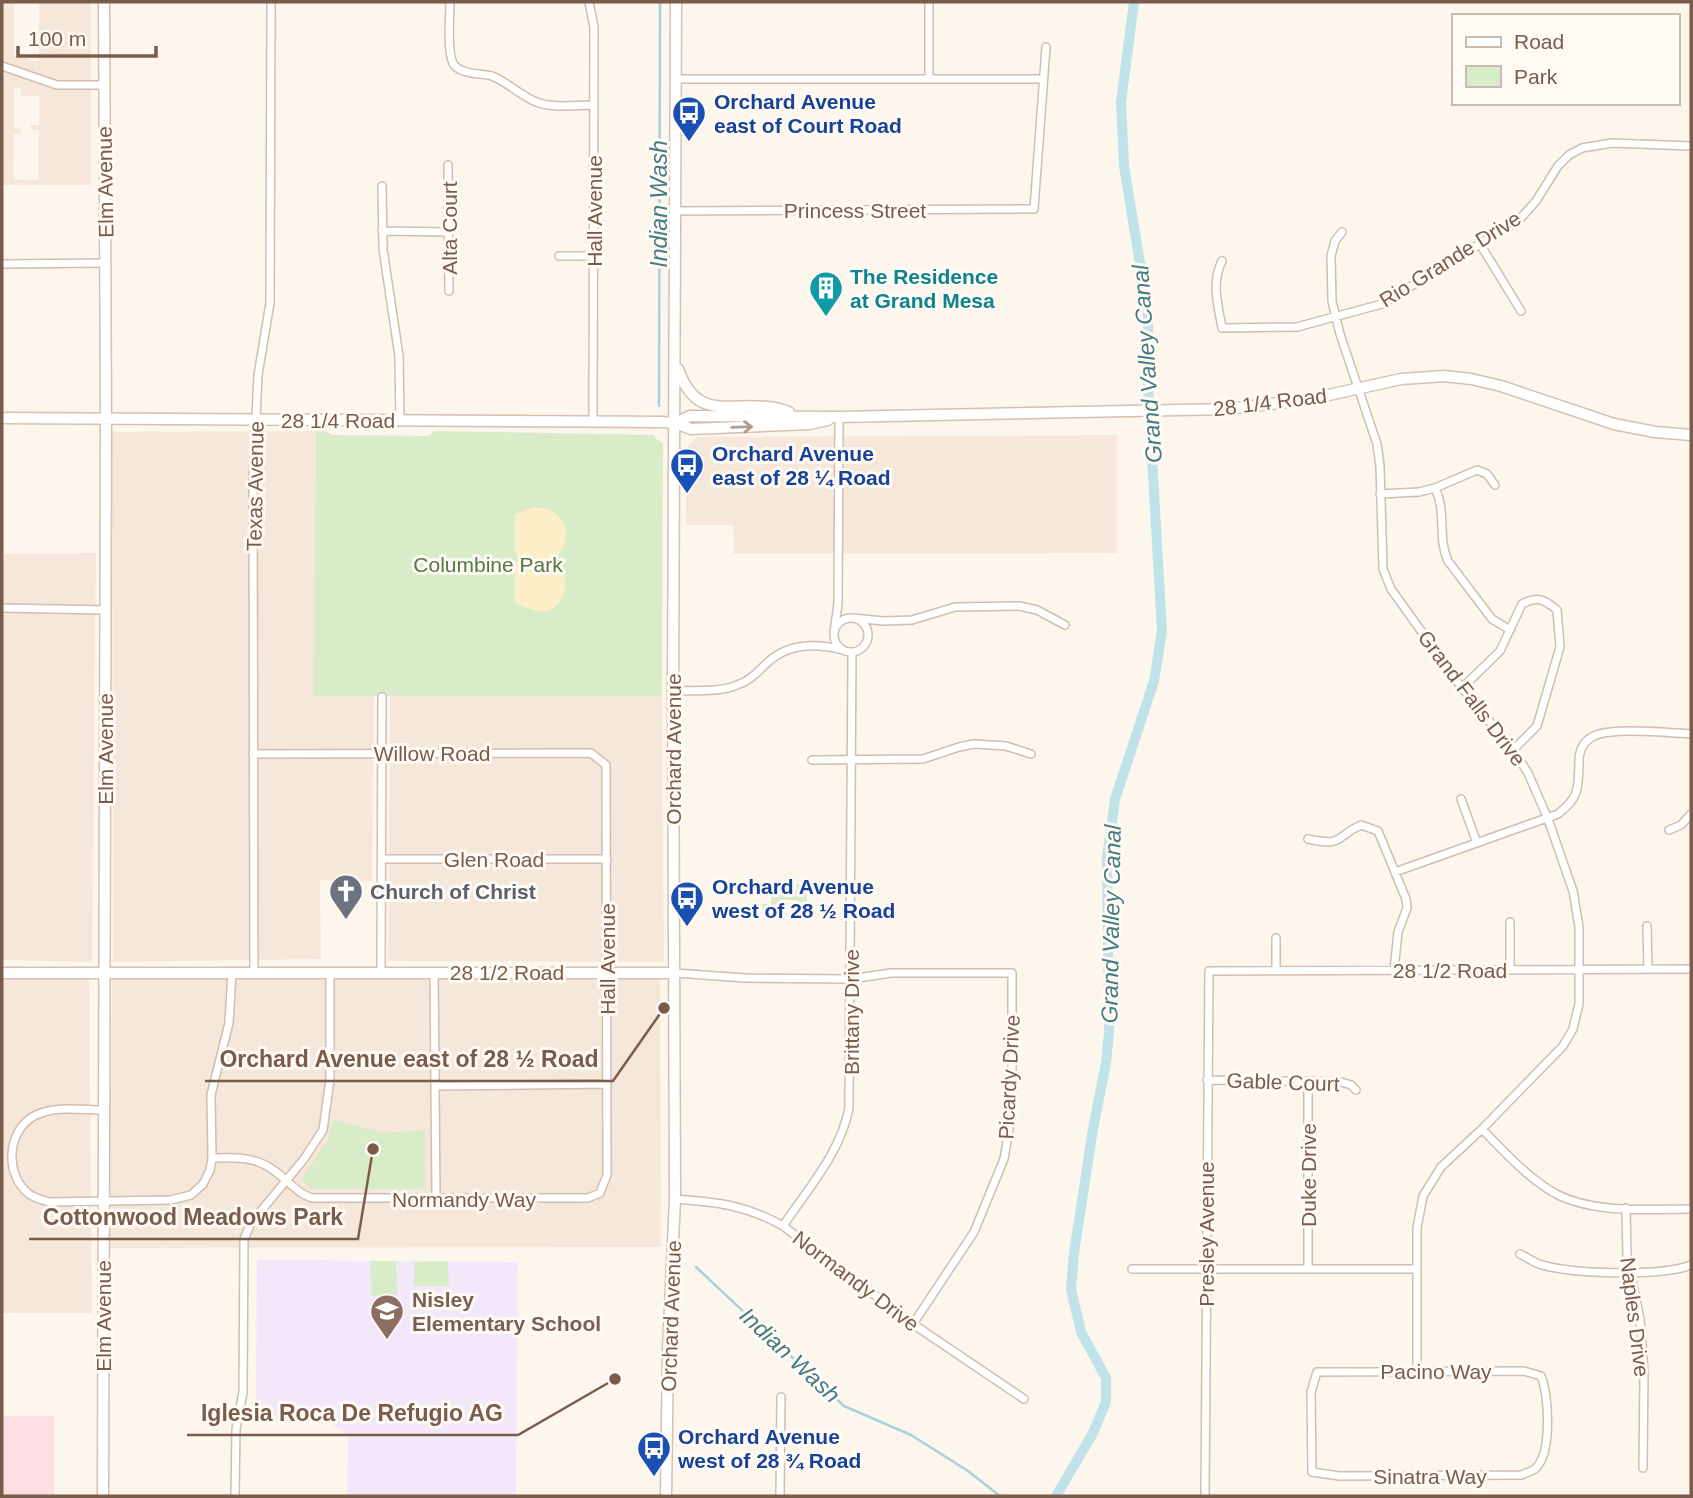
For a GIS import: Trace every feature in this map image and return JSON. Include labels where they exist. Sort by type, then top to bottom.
[{"type":"street","name":"Elm Avenue","points":[[103,1496],[106,418],[104,2]]},
{"type":"street","name":"Texas Avenue","points":[[254,972],[253,479],[258,375],[270,303],[271,2]]},
{"type":"street","points":[[450,2],[451,60],[455,66],[494,77],[535,101],[558,105],[594,105]]},
{"type":"street","name":"Hall Avenue","points":[[589,2],[594,27],[593,422]]},
{"type":"street","name":"Orchard Avenue","points":[[666,1496],[668,1339],[675,1199],[673,691],[676,2]]},
{"type":"street","points":[[929,2],[929,79]]},
{"type":"street","points":[[676,79],[1042,79],[1046,47]]},
{"type":"street","points":[[2,66],[57,85],[104,85]]},
{"type":"street","name":"Princess Street","points":[[675,211],[1034,209],[1042,79]]},
{"type":"street","name":"Rio Grande Drive","points":[[1222,261],[1216,274],[1216,287],[1222,328],[1297,327],[1382,304],[1519,220],[1536,201],[1558,166],[1569,155],[1582,148],[1612,144],[1691,146]]},
{"type":"street","name":"Alta Court","points":[[449,165],[449,291]]},
{"type":"street","points":[[382,186],[382,231],[399,356],[400,421]]},
{"type":"street","points":[[382,231],[449,232]]},
{"type":"street","name":"Grand Falls Drive","points":[[1342,232],[1335,241],[1331,256],[1332,301],[1377,444],[1380,466],[1381,556],[1385,577],[1462,688],[1513,750],[1528,773],[1548,819],[1577,909],[1579,969],[1576,1019],[1563,1046],[1441,1167],[1423,1196],[1417,1228],[1417,1371]]},
{"type":"street","points":[[1480,244],[1521,311]]},
{"type":"street","points":[[559,256],[593,256]]},
{"type":"street","points":[[2,264],[106,263]]},
{"type":"street","points":[[675,351],[685,387],[703,404],[713,407],[769,407],[803,415]]},
{"type":"street","name":"28 1/4 Road","points":[[675,423],[690,416],[839,417],[1266,406],[1417,377],[1464,378],[1501,386],[1614,424],[1655,432],[1691,435]]},
{"type":"street","points":[[839,417],[838,597],[834,632],[836,644],[843,650]]},
{"type":"street","name":"28 1/4 Road","points":[[2,418],[675,423],[691,429],[809,424],[839,417]]},
{"type":"street","points":[[1380,494],[1419,492],[1477,470],[1487,474],[1495,485]]},
{"type":"street","points":[[1435,488],[1443,512],[1442,537],[1448,561],[1492,619],[1510,630]]},
{"type":"street","points":[[1462,688],[1500,651],[1517,611],[1528,601],[1537,598],[1546,600],[1557,610],[1560,648],[1537,726],[1513,750]]},
{"type":"street","points":[[834,632],[839,623],[853,618],[912,620],[955,607],[1018,606],[1037,610],[1065,625]]},
{"type":"street","points":[[2,608],[105,610]]},
{"type":"street","points":[[673,691],[733,687],[753,677],[776,655],[797,647],[820,645],[852,652],[862,648],[868,639],[867,627],[859,619],[853,618]]},
{"type":"street","name":"Brittany Drive","points":[[783,1226],[836,1147],[847,1121],[851,1090],[852,652]]},
{"type":"street","points":[[381,972],[382,697]]},
{"type":"street","points":[[1395,872],[1548,819],[1563,811],[1576,794],[1581,748],[1592,736],[1629,732],[1691,734]]},
{"type":"street","points":[[812,760],[923,759],[974,744],[1006,746],[1031,754]]},
{"type":"street","name":"Willow Road","points":[[253,754],[591,752],[606,765]]},
{"type":"street","name":"Hall Avenue","points":[[600,1193],[607,1175],[606,765]]},
{"type":"street","points":[[1461,799],[1477,844]]},
{"type":"street","points":[[1669,830],[1681,825],[1691,814]]},
{"type":"street","points":[[1308,839],[1324,843],[1337,842],[1361,825],[1378,831],[1406,898],[1407,908],[1398,932],[1394,970]]},
{"type":"street","name":"Glen Road","points":[[382,859],[607,859]]},
{"type":"street","points":[[1510,922],[1510,970]]},
{"type":"street","points":[[1647,926],[1648,969]]},
{"type":"street","points":[[1276,939],[1276,971]]},
{"type":"street","name":"28 1/2 Road","points":[[1209,971],[1691,968]]},
{"type":"street","name":"Presley Avenue","points":[[1205,1496],[1209,971]]},
{"type":"street","points":[[103,1110],[48,1110],[32,1117],[16,1133],[10,1159],[18,1181],[30,1195],[49,1202],[182,1198],[191,1195],[203,1184],[212,1158],[211,1095],[229,1023],[232,972]]},
{"type":"street","points":[[235,1496],[236,1429],[243,1392],[244,1239],[251,1223],[304,1159],[323,1130],[330,1079],[330,972]]},
{"type":"street","points":[[434,972],[436,1199]]},
{"type":"street","name":"28 1/2 Road","points":[[2,973],[675,972],[745,978],[851,979],[891,973],[1012,973]]},
{"type":"street","name":"Picardy Drive","points":[[913,1324],[974,1232],[1004,1159],[1011,1117],[1012,973]]},
{"type":"street","name":"Gable Court","points":[[1207,1080],[1341,1082],[1356,1090]]},
{"type":"street","name":"Duke Drive","points":[[1308,1081],[1308,1269]]},
{"type":"street","points":[[435,1086],[607,1084]]},
{"type":"street","points":[[1482,1129],[1527,1173],[1557,1194],[1592,1205],[1691,1209]]},
{"type":"street","name":"Normandy Way","points":[[212,1158],[238,1158],[258,1162],[287,1180],[307,1197],[313,1198],[581,1199],[595,1197],[600,1193]]},
{"type":"street","name":"Normandy Drive","points":[[675,1199],[738,1206],[783,1226],[913,1324],[1024,1399]]},
{"type":"street","name":"Naples Drive","points":[[1626,1208],[1627,1256],[1640,1318],[1644,1372],[1643,1468]]},
{"type":"street","points":[[1520,1254],[1539,1264],[1568,1270],[1681,1269],[1691,1265]]},
{"type":"street","points":[[1132,1269],[1416,1269]]},
{"type":"street","name":"Pacino Way","points":[[1312,1472],[1311,1392],[1317,1372],[1524,1371],[1541,1376],[1546,1388],[1547,1440],[1541,1458]]},
{"type":"street","points":[[779,1496],[780,1397]]},
{"type":"street","name":"Sinatra Way","points":[[1312,1472],[1339,1476],[1521,1475],[1536,1468],[1541,1458]]},
{"type":"shaded area","points":[[2,2],[91,2],[91,185],[2,185]],"holes":[[[14,3],[39,3],[39,61],[14,56]],[[14,88],[20,88],[21,96],[39,96],[39,125],[31,125],[31,130],[39,130],[38,180],[13,179],[14,134],[21,134],[21,129],[14,128]]]},
{"type":"shaded area","points":[[316,431],[313,696],[374,696],[372,881],[320,880],[321,959],[113,962],[112,432]]},
{"type":"shaded area","points":[[1117,435],[1117,553],[734,554],[733,525],[686,525],[686,448],[697,437]]},
{"type":"shaded area","points":[[96,553],[92,962],[2,960],[2,554]]},
{"type":"shaded area","points":[[390,696],[662,696],[664,962],[388,961]]},
{"type":"shaded area","points":[[112,978],[660,979],[661,1247],[108,1248]]},
{"type":"shaded area","points":[[2,979],[89,979],[92,1313],[2,1313]]},
{"type":"shaded area","name":"Nisley Elementary School","points":[[257,1260],[518,1262],[516,1496],[347,1496],[348,1435],[326,1421],[256,1421]]},
{"type":"shaded area","points":[[2,1416],[54,1416],[54,1496],[2,1496]]},
{"type":"green space","name":"Columbine Park","points":[[316,431],[326,431],[332,435],[428,436],[435,431],[654,435],[663,443],[662,696],[313,696]]},
{"type":"green space","points":[[762,884],[781,884],[781,892],[796,892],[797,884],[816,884],[816,888],[807,889],[807,904],[815,904],[815,909],[797,909],[797,900],[781,900],[780,909],[762,909],[762,904],[771,904],[771,889],[762,888]]},
{"type":"green space","points":[[333,1120],[385,1133],[425,1130],[425,1185],[422,1189],[313,1189],[304,1183],[302,1178],[328,1139]]},
{"type":"green space","points":[[370,1261],[396,1261],[397,1296],[371,1296]]},
{"type":"green space","points":[[448,1261],[449,1286],[414,1286],[414,1262]]},
{"type":"sand","points":[[535,507],[554,513],[566,528],[565,542],[558,559],[565,579],[565,591],[555,607],[544,611],[532,610],[515,603],[515,565],[519,559],[515,552],[515,514]]},
{"type":"waterway","name":"Indian Wash","points":[[659,406],[660,2]]},
{"type":"waterway","name":"Grand Valley Canal","points":[[1056,1496],[1092,1435],[1106,1402],[1106,1378],[1081,1332],[1071,1289],[1074,1253],[1109,1032],[1107,858],[1115,799],[1154,681],[1162,631],[1148,388],[1148,312],[1124,166],[1121,102],[1134,2]]},
{"type":"waterway","name":"Indian Wash","points":[[696,1267],[844,1406],[911,1435],[968,1471],[1000,1496]]},
{"type":"place","name":"Orchard Avenue east of Court Road","points":[[689,143]]},
{"type":"place","name":"The Residence at Grand Mesa","points":[[826,318]]},
{"type":"place","name":"Orchard Avenue east of 28 ¼ Road","points":[[687,495]]},
{"type":"place","name":"Church of Christ","points":[[346,921]]},
{"type":"place","name":"Orchard Avenue west of 28 ½ Road","points":[[687,928]]},
{"type":"place","name":"Orchard Avenue east of 28 ½ Road","points":[[664,1008]]},
{"type":"place","name":"Cottonwood Meadows Park","points":[[373,1149]]},
{"type":"place","name":"Nisley Elementary School","points":[[387,1341]]},
{"type":"place","name":"Iglesia Roca De Refugio AG","points":[[615,1379]]},
{"type":"place","name":"Orchard Avenue west of 28 ¾ Road","points":[[654,1478]]}]
